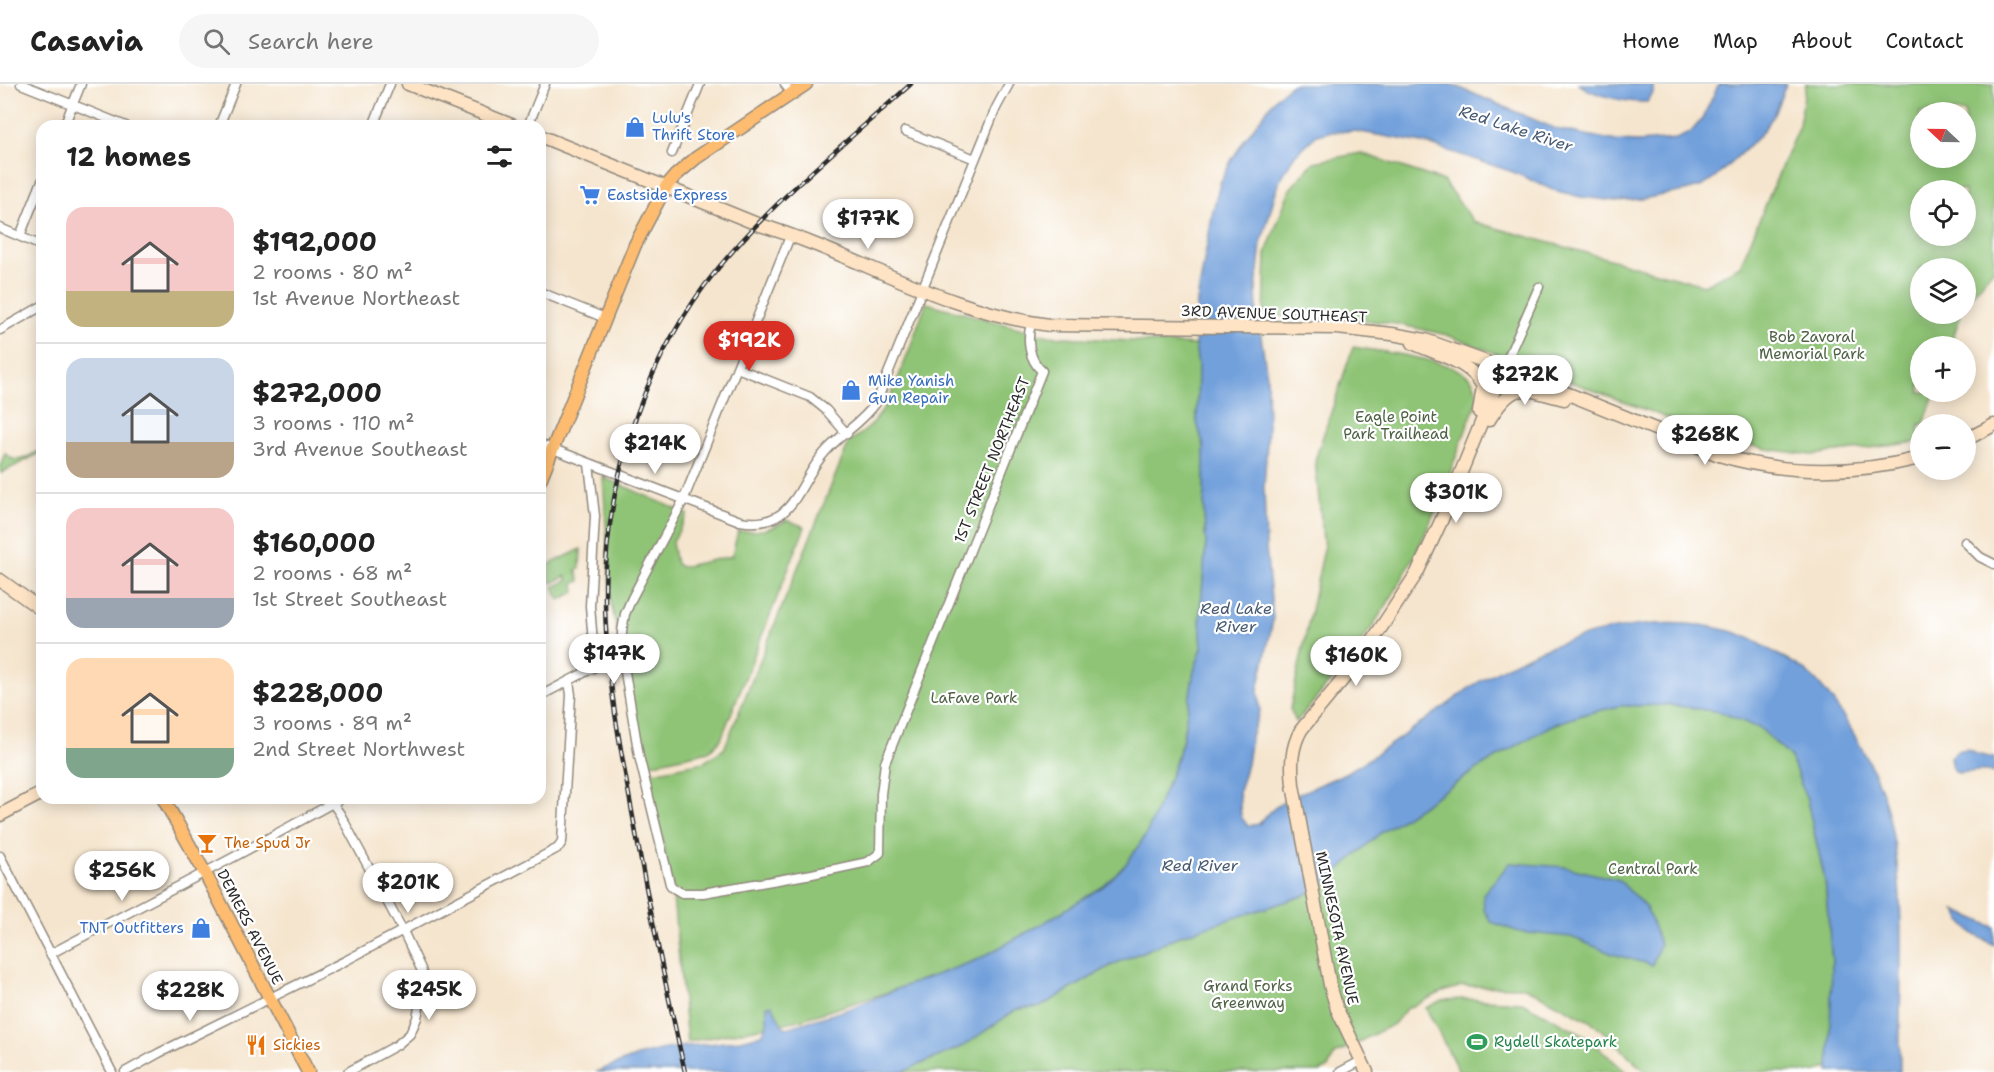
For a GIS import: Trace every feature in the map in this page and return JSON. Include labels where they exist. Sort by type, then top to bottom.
[{"type":"main road","points":[[546,466],[635,245],[665,188],[696,158],[788,89],[806,84]]},
{"type":"main road","name":"DEMERS AVENUE","points":[[166,804],[205,873],[308,1072]]},
{"type":"street","points":[[21,84],[112,120]]},
{"type":"street","points":[[66,120],[81,84]]},
{"type":"street","points":[[221,120],[236,84]]},
{"type":"street","points":[[375,120],[390,84]]},
{"type":"street","points":[[408,84],[499,120]]},
{"type":"street","points":[[530,120],[545,84]]},
{"type":"street","points":[[672,153],[700,84]]},
{"type":"street","points":[[546,446],[683,501],[740,521],[759,522],[770,519],[790,507],[819,459],[866,416],[876,403],[996,108],[1009,84]]},
{"type":"street","points":[[905,131],[975,159]]},
{"type":"street","name":"3RD AVENUE SOUTHEAST","points":[[546,138],[757,224],[791,234],[923,289],[981,311],[1031,323],[1337,328],[1392,334],[1503,369],[1719,455],[1747,463],[1806,471],[1845,471],[1871,469],[1910,460]]},
{"type":"street","points":[[20,236],[36,196]]},
{"type":"street","points":[[0,228],[36,243]]},
{"type":"street","points":[[683,501],[791,234]]},
{"type":"street","points":[[1467,457],[1539,287]]},
{"type":"street","points":[[546,294],[605,318]]},
{"type":"street","points":[[0,330],[36,309]]},
{"type":"street","name":"1ST STREET NORTHEAST","points":[[683,501],[632,598],[625,614],[622,631],[622,654],[639,756],[669,884],[682,893],[703,893],[868,862],[880,853],[881,780],[885,763],[1042,371],[1035,364],[1030,350],[1031,323]]},
{"type":"street","points":[[1435,348],[1472,370],[1480,379],[1483,387],[1467,457]]},
{"type":"street","points":[[737,368],[810,397],[826,410],[847,434]]},
{"type":"street","points":[[1467,457],[1504,397],[1513,391],[1524,390],[1604,409]]},
{"type":"street","points":[[1976,434],[1994,425]]},
{"type":"street","name":"MINNESOTA AVENUE","points":[[1364,1066],[1337,1009],[1330,985],[1293,785],[1291,767],[1295,740],[1363,655],[1418,573],[1467,457]]},
{"type":"street","points":[[546,693],[595,667],[590,606],[595,516],[589,464]]},
{"type":"street","points":[[1965,542],[1980,557],[1994,564]]},
{"type":"street","points":[[0,580],[36,606]]},
{"type":"street","points":[[125,1072],[269,997],[345,962],[558,848],[561,842],[571,695],[569,681]]},
{"type":"street","points":[[0,815],[36,796]]},
{"type":"street","points":[[50,954],[205,873],[324,804]]},
{"type":"street","points":[[333,804],[403,931],[421,969],[424,981],[415,1023],[404,1040],[348,1072]]},
{"type":"street","points":[[0,856],[112,1072]]},
{"type":"street","points":[[1340,1072],[1364,1066]]},
{"type":"green space","name":"Bob Zavoral Memorial Park","points":[[1806,84],[1994,84],[1994,269],[1976,290],[1976,258],[1910,258],[1910,324],[1958,324],[1953,336],[1910,336],[1910,402],[1932,402],[1927,414],[1910,414],[1910,443],[1812,455],[1767,449],[1720,438],[1447,335],[1397,324],[1335,317],[1264,316],[1266,253],[1290,189],[1314,162],[1361,153],[1443,181],[1474,222],[1704,285],[1740,266],[1799,125]]},
{"type":"green space","name":"LaFave Park","points":[[926,303],[1049,336],[1195,345],[1198,365],[1197,422],[1204,447],[1206,543],[1200,617],[1202,648],[1194,671],[1182,742],[1173,770],[1146,835],[1126,864],[1104,886],[1042,924],[977,960],[885,993],[800,1020],[687,1042],[672,887],[648,773],[704,762],[724,749],[849,442],[871,425],[888,400],[903,367]]},
{"type":"green space","name":"Eagle Point Park Trailhead","points":[[1353,347],[1415,357],[1462,372],[1474,383],[1479,396],[1428,528],[1396,590],[1356,649],[1296,722],[1290,709],[1324,549],[1315,460]]},
{"type":"green space","points":[[36,452],[36,455],[1,473],[5,453],[18,460]]},
{"type":"green space","points":[[603,477],[688,514],[672,543],[676,564],[681,567],[732,556],[738,531],[764,530],[787,520],[805,527],[721,739],[709,751],[646,765],[611,603]]},
{"type":"green space","points":[[581,549],[580,568],[576,570],[580,581],[574,583],[575,592],[560,600],[553,587],[568,580],[566,576],[552,583],[546,566]]},
{"type":"green space","name":"Central Park","points":[[1671,705],[1721,712],[1762,729],[1791,758],[1807,800],[1825,880],[1832,962],[1830,1066],[1817,1072],[1646,1072],[1595,1024],[1525,987],[1462,986],[1440,993],[1406,1009],[1394,1024],[1335,1054],[1328,1068],[1320,1072],[902,1072],[963,1046],[1017,1009],[1040,1007],[1112,965],[1181,935],[1303,896],[1320,887],[1379,834],[1480,767],[1552,725],[1588,713],[1620,706]]},
{"type":"green space","points":[[1442,1000],[1522,1002],[1586,1036],[1626,1072],[1459,1072],[1426,1008]]},
{"type":"water","name":"Red River","points":[[1292,84],[1451,84],[1556,129],[1616,141],[1639,142],[1676,139],[1690,133],[1702,119],[1719,84],[1786,84],[1773,117],[1759,136],[1715,178],[1703,186],[1642,199],[1616,201],[1581,197],[1553,190],[1513,172],[1428,144],[1355,131],[1317,135],[1294,156],[1278,184],[1261,244],[1256,289],[1267,376],[1268,428],[1264,487],[1266,547],[1273,620],[1258,690],[1260,711],[1251,736],[1247,764],[1239,791],[1241,817],[1248,826],[1259,824],[1267,814],[1290,798],[1356,767],[1480,681],[1546,648],[1613,629],[1660,624],[1707,626],[1742,635],[1800,667],[1824,690],[1841,712],[1872,768],[1882,793],[1893,835],[1898,869],[1901,936],[1900,1072],[1829,1072],[1832,962],[1825,880],[1807,800],[1791,758],[1761,729],[1721,712],[1671,705],[1620,706],[1588,713],[1552,725],[1480,767],[1379,834],[1320,887],[1303,896],[1181,935],[1112,965],[1040,1007],[1017,1009],[963,1046],[902,1072],[596,1072],[657,1051],[727,1042],[762,1034],[767,1025],[767,1006],[772,1005],[782,1025],[787,1028],[849,1009],[977,960],[1104,886],[1126,864],[1146,835],[1173,770],[1182,743],[1194,671],[1202,648],[1200,617],[1206,543],[1204,447],[1197,422],[1198,365],[1195,345],[1197,301],[1213,211],[1220,183],[1231,161],[1278,95]]},
{"type":"water","points":[[1579,84],[1653,84],[1653,93],[1647,102],[1631,101],[1602,95]]},
{"type":"water","points":[[1967,749],[1976,754],[1994,758],[1994,773],[1980,771],[1958,773],[1952,768],[1950,757],[1957,751]]},
{"type":"water","points":[[1510,863],[1565,867],[1619,880],[1647,909],[1660,944],[1652,965],[1613,954],[1571,937],[1519,932],[1491,922],[1484,910],[1483,894]]},
{"type":"water","points":[[1955,910],[1994,927],[1994,945],[1970,932]]},
{"type":"railway","points":[[685,1072],[645,881],[610,679],[605,597],[611,514],[620,473],[645,393],[662,355],[682,319],[705,285],[777,204],[911,84]]},
{"type":"place","name":"Lulu's Thrift Store","points":[[635,127]]},
{"type":"place","name":"Eastside Express","points":[[590,195]]},
{"type":"place","name":"Mike Yanish Gun Repair","points":[[851,390]]},
{"type":"place","name":"The Spud Jr","points":[[207,843]]},
{"type":"place","name":"TNT Outfitters","points":[[201,928]]},
{"type":"place","name":"Rydell Skatepark","points":[[1477,1042]]},
{"type":"place","name":"Sickies","points":[[256,1045]]},
{"type":"water label","name":"Red Lake River","points":[[1516,128]]},
{"type":"water label","name":"Red Lake River","points":[[1236,617]]},
{"type":"park label","name":"Grand Forks Greenway","points":[[1248,994]]}]
